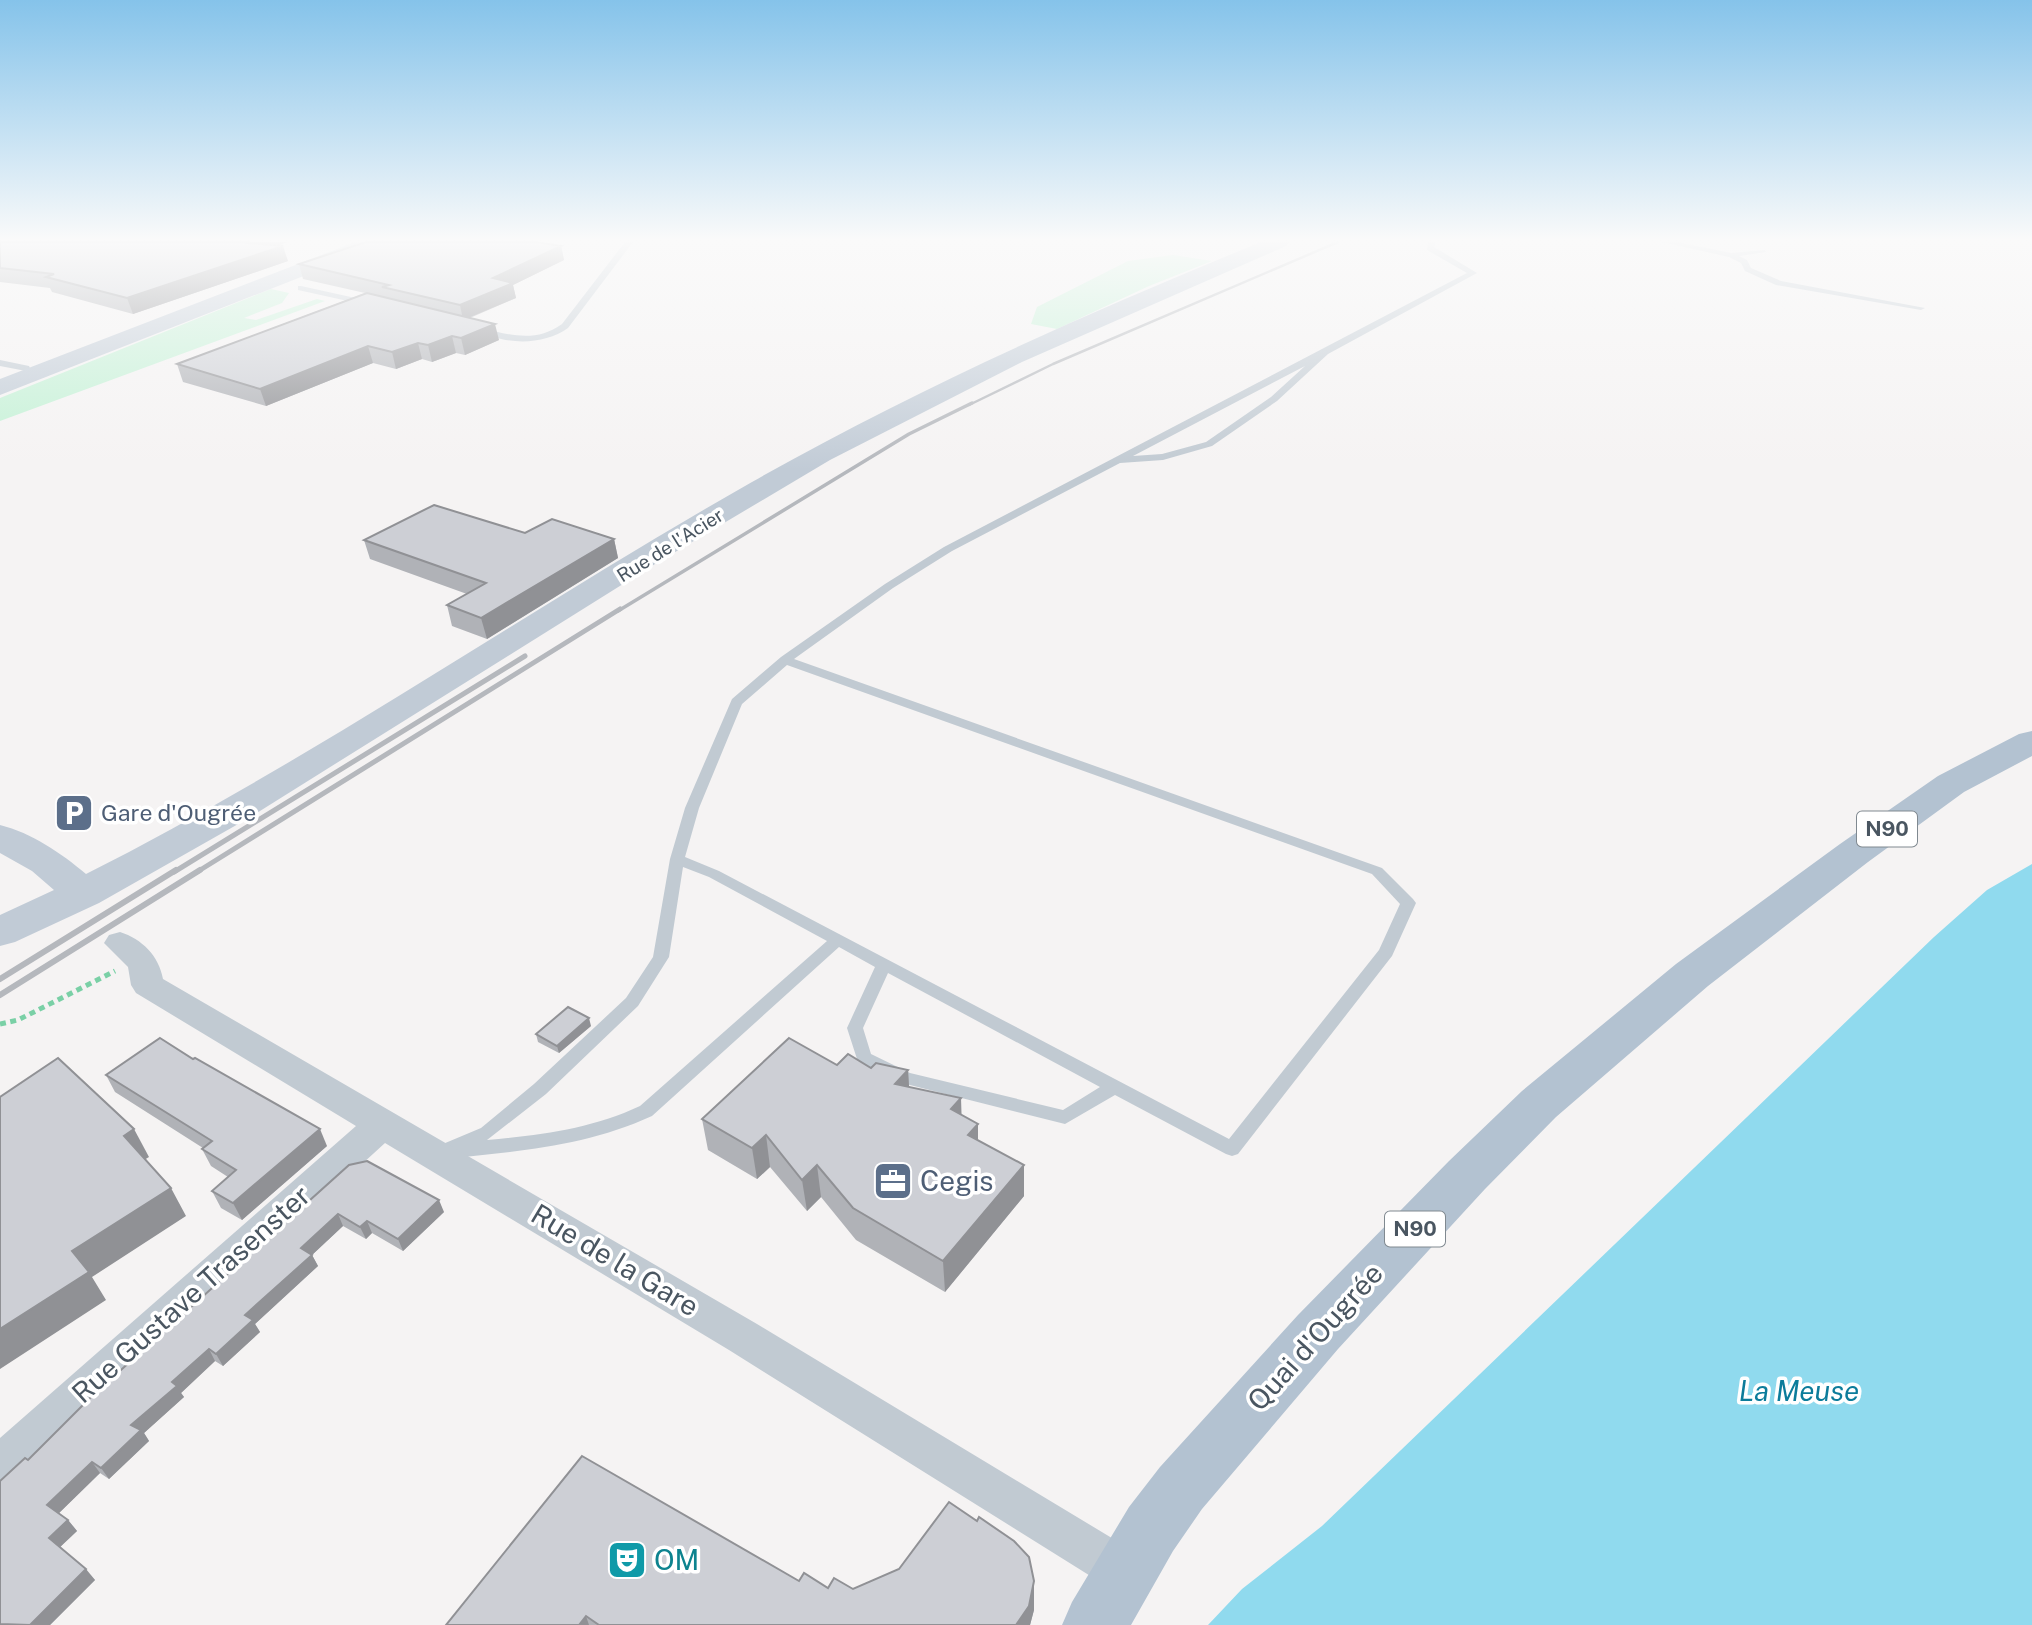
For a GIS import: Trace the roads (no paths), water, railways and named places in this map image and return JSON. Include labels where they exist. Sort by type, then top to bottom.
[{"type":"main road","points":[[0,379],[157,318]]},
{"type":"main road","points":[[0,387],[178,318]]},
{"type":"main road","name":"Rue de l'Acier","points":[[0,932],[85,893],[262,793],[830,449],[950,386],[1101,318]]},
{"type":"main road","name":"Quai d'Ougrée","points":[[1124,1571],[1181,1488],[1255,1401],[1459,1184],[1539,1104],[1692,975],[1751,930],[1951,784],[2032,742]]},
{"type":"main road","points":[[0,837],[46,862],[85,893]]},
{"type":"main road","name":"N90","points":[[1095,1625],[1124,1571]]},
{"type":"street","name":"Rue de la Gare","points":[[130,950],[147,971],[147,985],[743,1337],[1124,1571]]},
{"type":"street","name":"Rue Gustave Trasenster","points":[[0,1466],[383,1123]]},
{"type":"lane","points":[[471,328],[524,340],[546,338],[556,334],[571,318]]},
{"type":"lane","points":[[437,1154],[487,1133],[540,1089],[632,1002],[661,957],[677,859],[692,808],[736,702],[785,660],[889,586],[948,549],[1389,318]]},
{"type":"lane","points":[[1113,461],[1163,457],[1209,444],[1274,399],[1325,352]]},
{"type":"lane","points":[[0,363],[26,368]]},
{"type":"lane","points":[[677,859],[713,874],[1231,1149],[1386,952],[1408,903],[1377,871],[785,660]]},
{"type":"lane","points":[[437,1154],[587,1136],[620,1125],[646,1111],[838,940]]},
{"type":"lane","points":[[884,965],[855,1028],[864,1058],[906,1078],[1065,1117],[1114,1087]]},
{"type":"water","name":"La Meuse","points":[[2032,864],[2032,1625],[1208,1625],[1242,1589],[1322,1526],[1934,937],[1987,890]]},
{"type":"railway","points":[[969,405],[1053,364],[1161,318]]},
{"type":"railway","points":[[618,611],[909,434],[972,403]]},
{"type":"railway","points":[[197,872],[620,609]]},
{"type":"railway","points":[[174,872],[525,656]]},
{"type":"railway","points":[[0,979],[176,870]]},
{"type":"railway","points":[[0,995],[200,870]]},
{"type":"place","name":"Gare d'Ougrée","points":[[74,813]]},
{"type":"place","name":"Cegis","points":[[893,1181]]},
{"type":"place","name":"OM","points":[[627,1560]]}]
